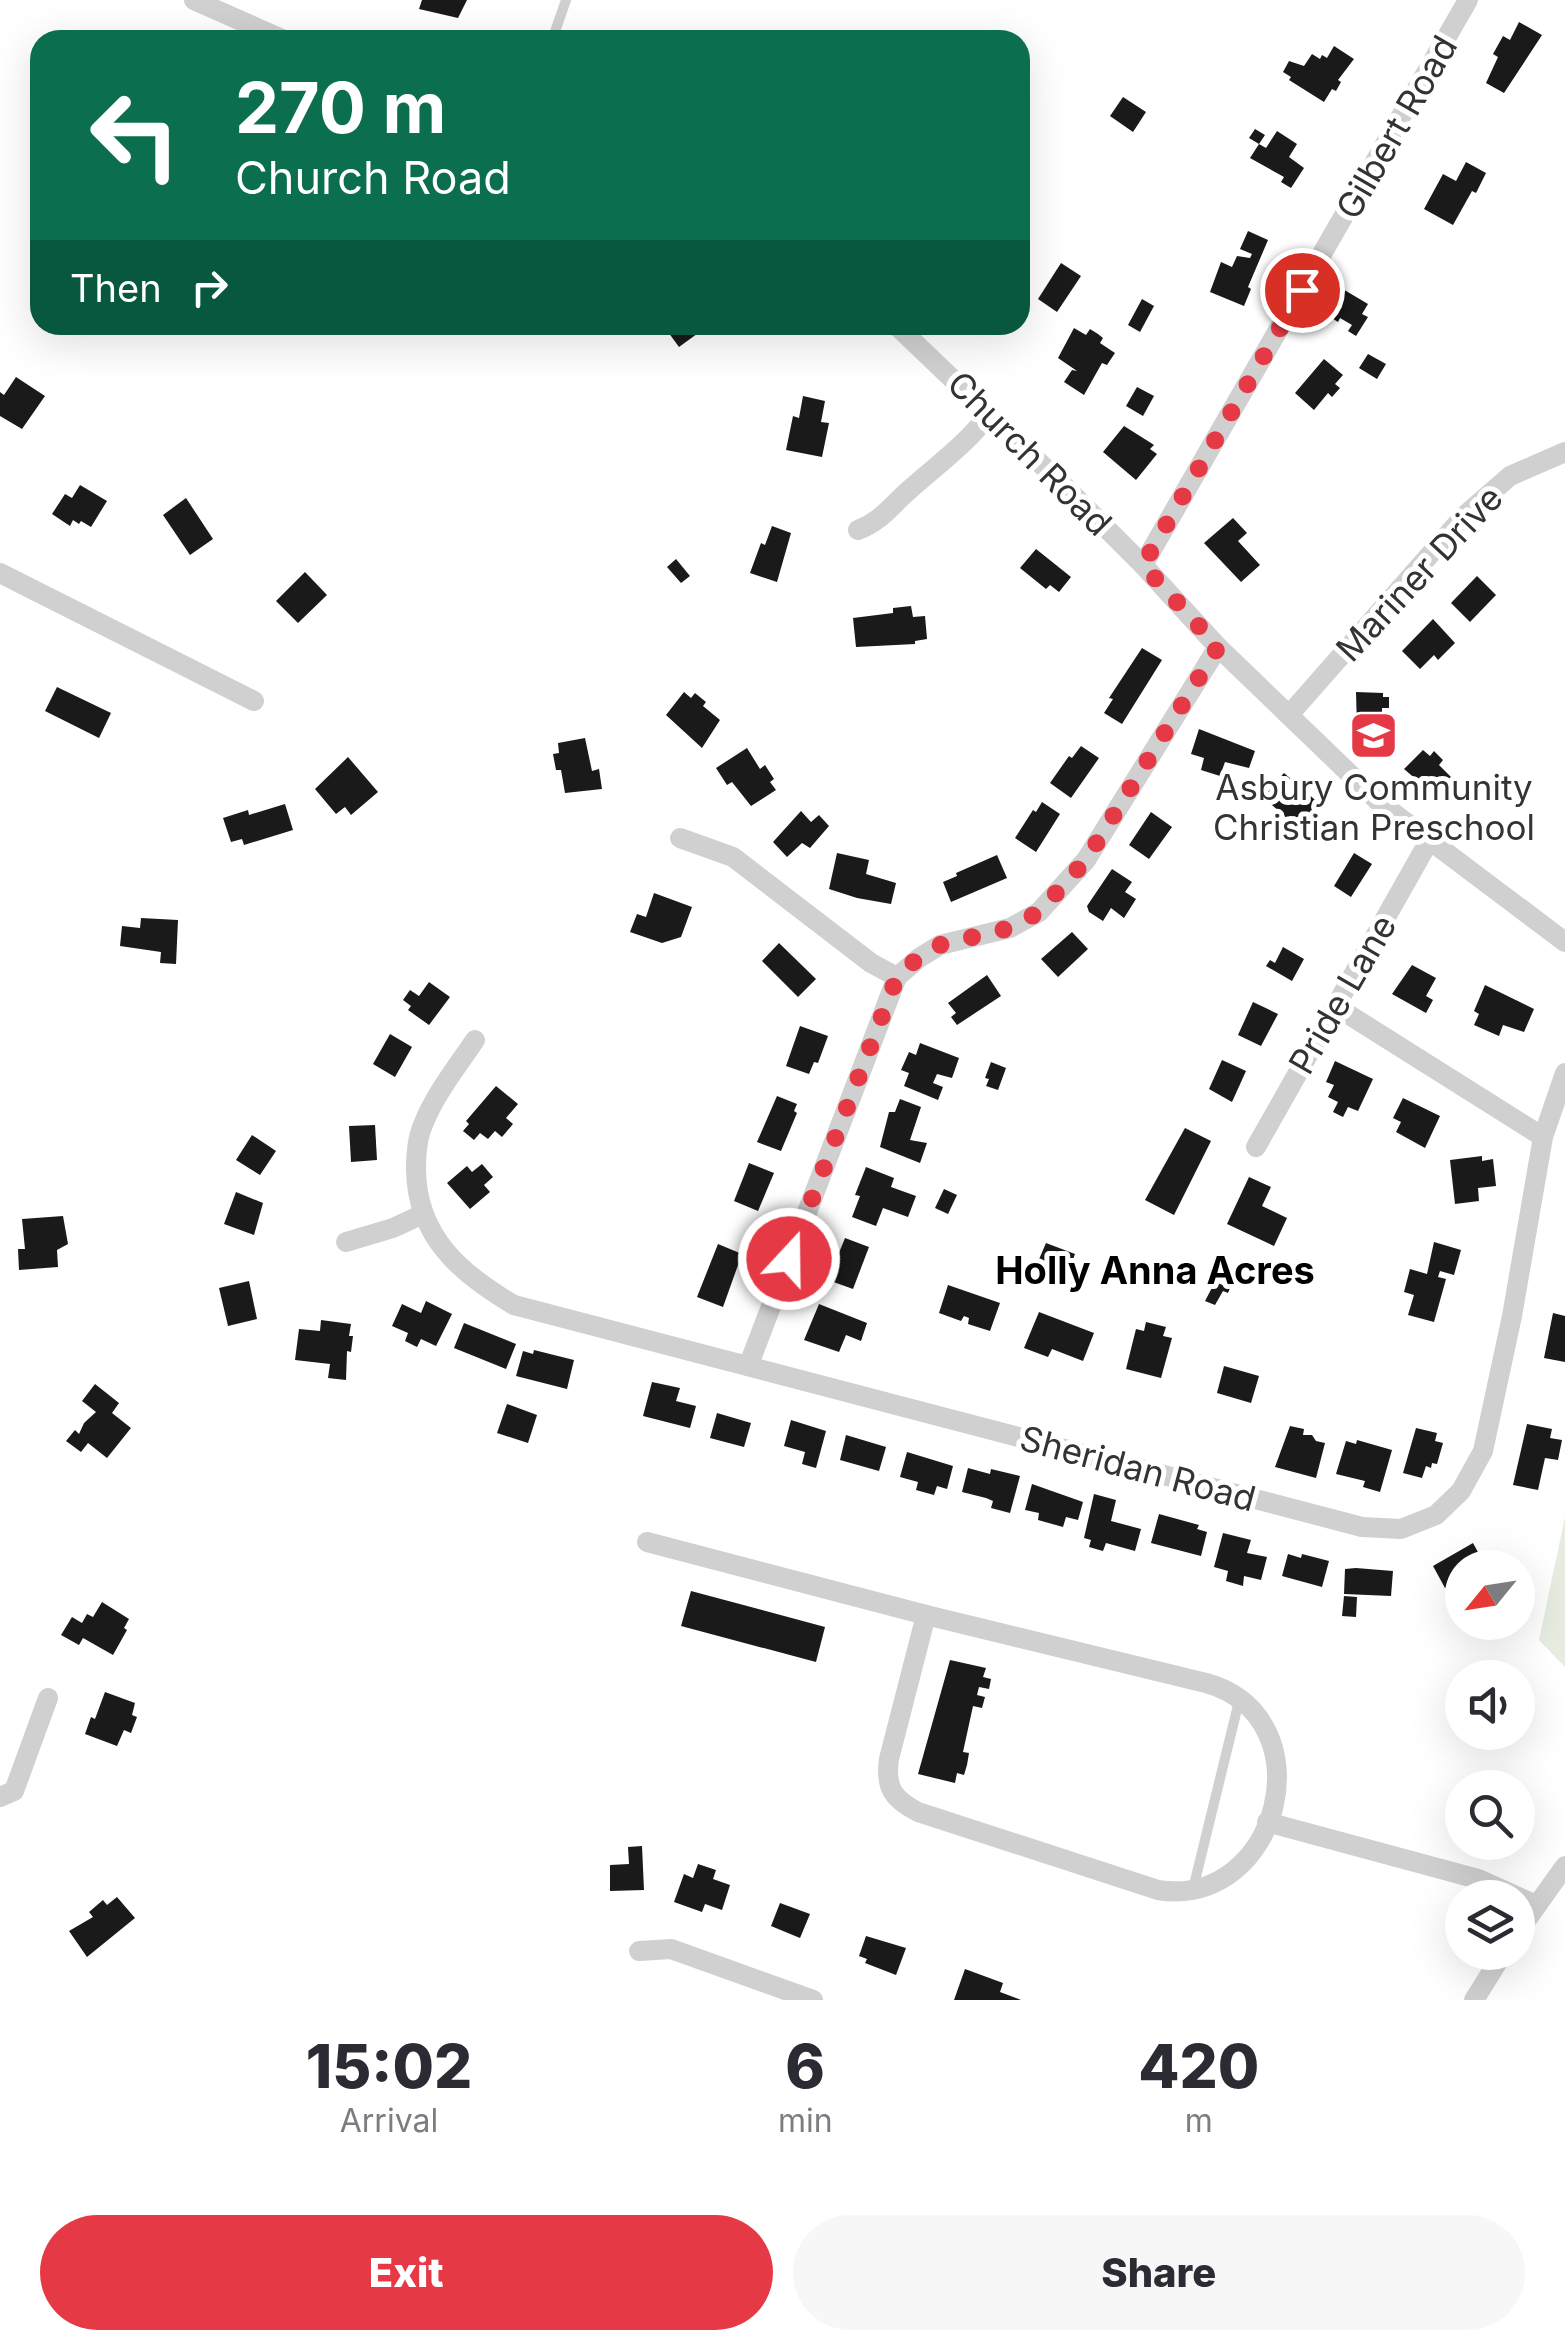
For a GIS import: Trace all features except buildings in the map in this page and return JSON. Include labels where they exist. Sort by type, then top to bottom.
[{"type":"street","points":[[194,0],[262,30]]},
{"type":"street","name":"Gilbert Road","points":[[1143,565],[1468,0]]},
{"type":"street","name":"Church Road","points":[[907,335],[990,413],[1143,565],[1218,647],[1379,802],[1565,942]]},
{"type":"street","points":[[858,530],[876,524],[972,437],[990,413]]},
{"type":"street","name":"Mariner Drive","points":[[1289,715],[1463,517],[1510,476],[1565,452]]},
{"type":"street","points":[[0,573],[254,701]]},
{"type":"street","points":[[749,1364],[897,977],[940,945],[1010,928],[1039,912],[1086,860],[1218,647]]},
{"type":"street","points":[[680,838],[733,858],[871,963],[897,977]]},
{"type":"street","name":"Pride Lane","points":[[1256,1147],[1429,841]]},
{"type":"street","points":[[1335,1006],[1542,1137]]},
{"type":"street","name":"Sheridan Road","points":[[475,1040],[420,1130],[416,1192],[438,1245],[460,1269],[514,1305],[1362,1527],[1400,1529],[1436,1515],[1461,1491],[1483,1451],[1512,1316],[1542,1137],[1565,1073]]},
{"type":"street","points":[[346,1242],[423,1214]]},
{"type":"street","points":[[648,1542],[1206,1683],[1240,1697],[1263,1723],[1278,1770],[1267,1822],[1248,1860],[1212,1884],[1172,1892],[1140,1886],[918,1812],[895,1798],[888,1784],[890,1759],[926,1615]]},
{"type":"street","points":[[0,1798],[14,1791],[48,1698]]},
{"type":"street","points":[[1267,1822],[1478,1879],[1536,1905],[1565,1866]]},
{"type":"street","points":[[639,1952],[671,1949],[813,2000]]},
{"type":"street","points":[[1474,2000],[1493,1970]]},
{"type":"lane","points":[[556,30],[566,0]]},
{"type":"lane","points":[[1192,1890],[1240,1697]]},
{"type":"shaded area","points":[[1565,1517],[1565,1667],[1539,1640]]},
{"type":"place","name":"Asbury Community Christian Preschool","points":[[1374,735]]},
{"type":"district","name":"Holly Anna Acres","points":[[1155,1270]]},
{"type":"route","points":[[789,1259],[897,977],[940,945],[1010,928],[1039,912],[1086,860],[1218,647],[1143,565],[1302,290]]}]
